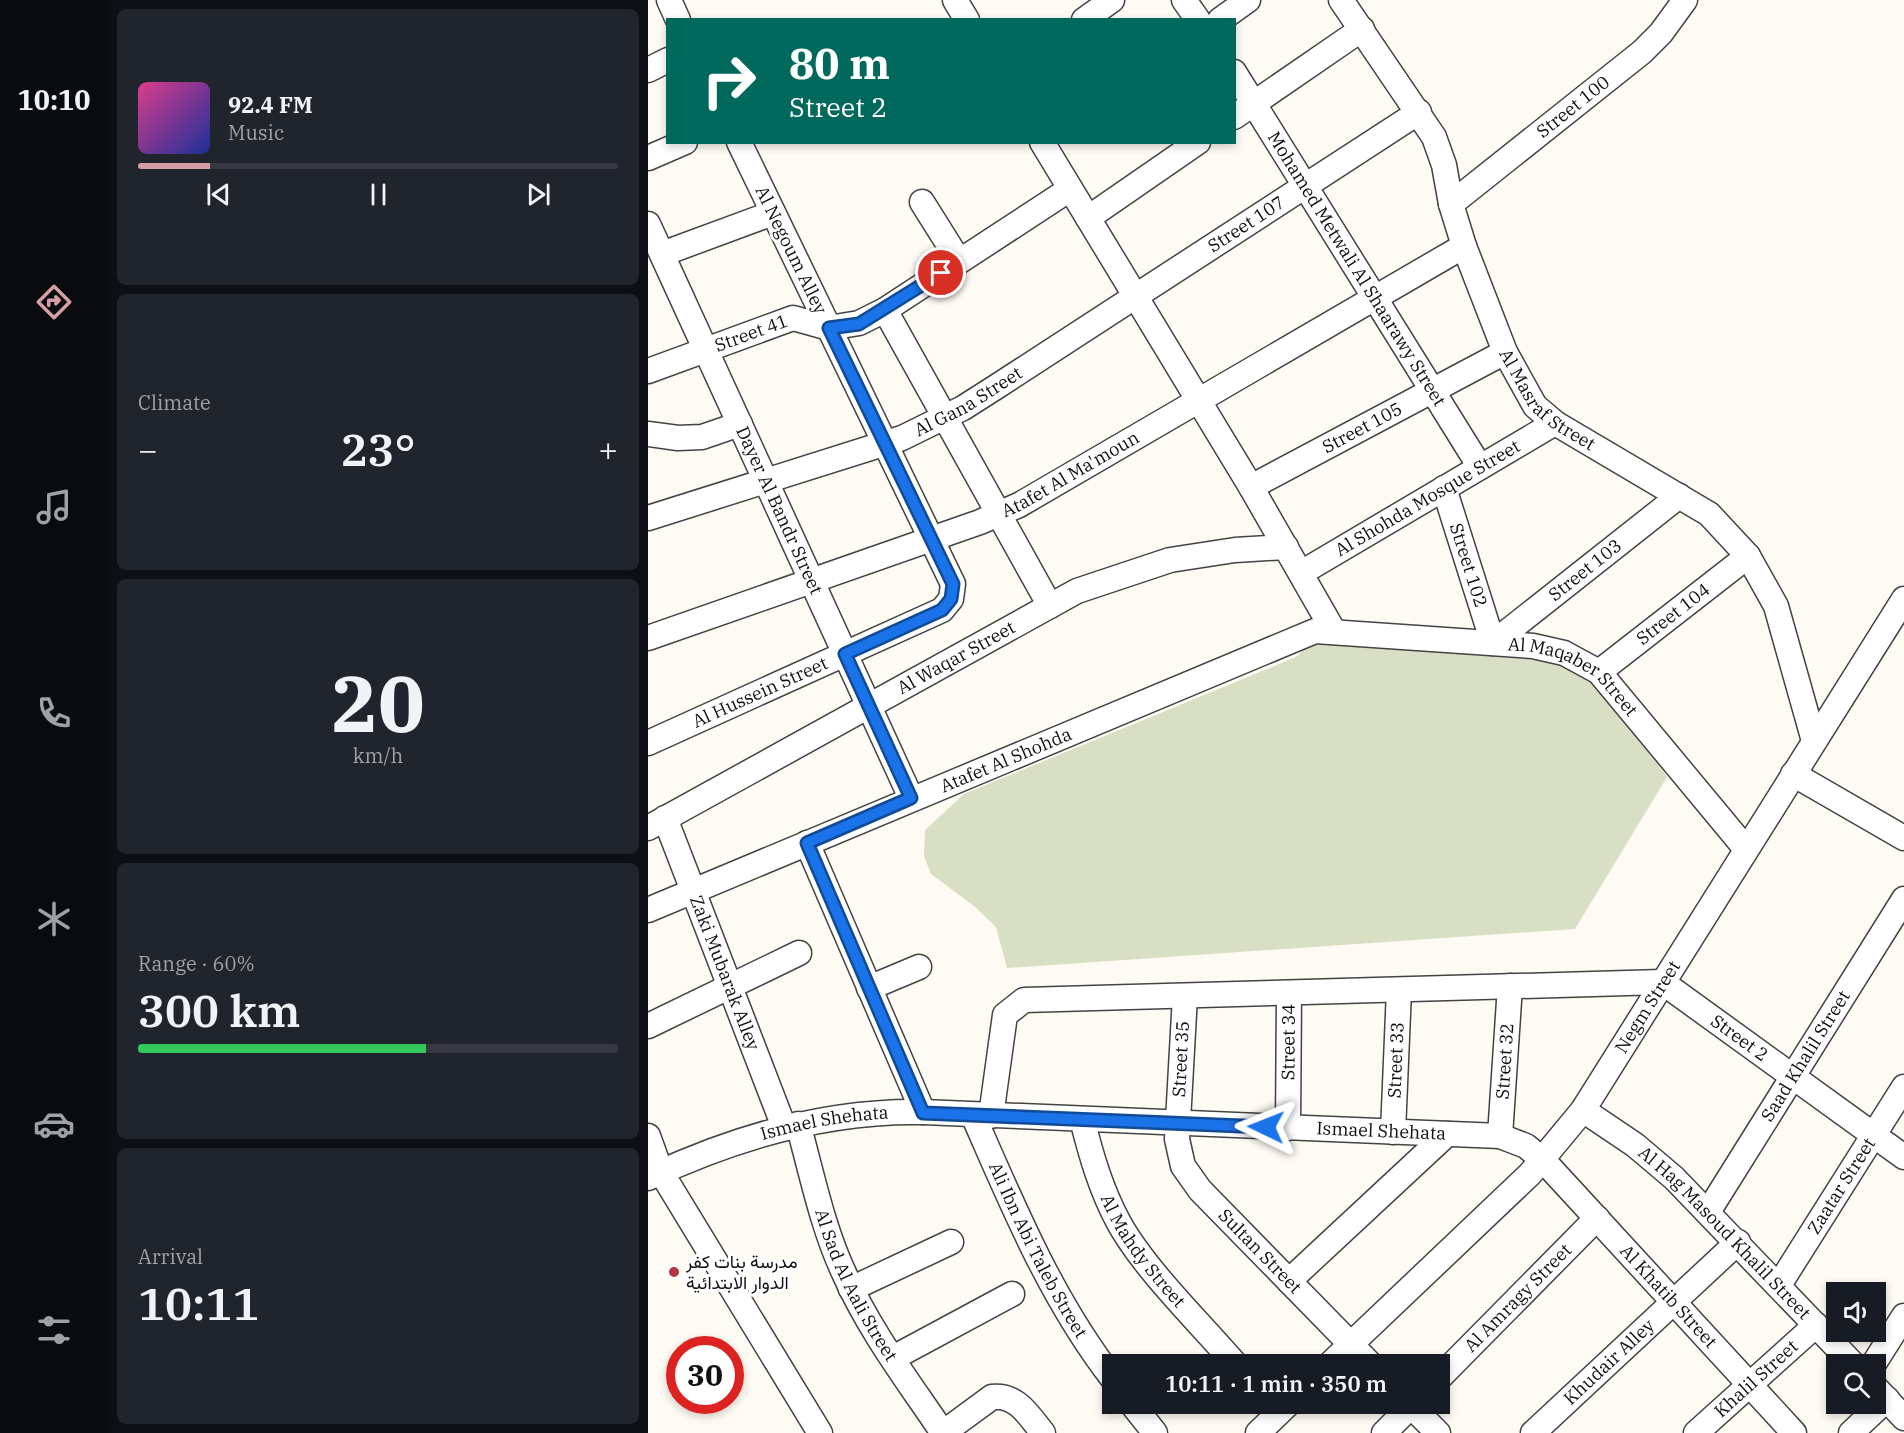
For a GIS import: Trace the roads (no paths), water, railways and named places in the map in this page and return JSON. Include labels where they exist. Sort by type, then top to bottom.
[{"type":"street","points":[[669,0],[677,18]]},
{"type":"street","points":[[956,0],[966,18]]},
{"type":"street","points":[[1087,18],[1112,0]]},
{"type":"street","points":[[1184,0],[1197,18]]},
{"type":"street","points":[[1223,18],[1248,0]]},
{"type":"street","name":"Al Masraf Street","points":[[1341,0],[1434,137],[1444,165],[1451,204],[1464,246],[1504,352],[1535,406],[1555,423],[1709,514],[1748,556],[1776,606],[1814,741]]},
{"type":"street","name":"Street 100","points":[[1451,204],[1642,52],[1661,33],[1685,0]]},
{"type":"street","points":[[1236,116],[1362,29]]},
{"type":"street","points":[[648,69],[666,61]]},
{"type":"street","name":"Mohamed Metwali Al Shaarawy Street","points":[[1236,75],[1256,103],[1480,467]]},
{"type":"street","name":"Street 107","points":[[1135,297],[1419,112]]},
{"type":"street","points":[[648,158],[680,144]]},
{"type":"street","name":"Al Negoum Alley","points":[[740,144],[953,584]]},
{"type":"street","points":[[1044,144],[1251,487],[1333,630]]},
{"type":"street","points":[[1088,219],[1195,144]]},
{"type":"street","name":"Street 41","points":[[648,371],[793,318],[829,328],[859,324],[885,310],[1070,189]]},
{"type":"street","points":[[922,202],[959,261]]},
{"type":"street","points":[[662,254],[773,213]]},
{"type":"street","name":"Dayer Al Bandr Street","points":[[648,224],[911,798]]},
{"type":"street","name":"Atafet Al Ma'moun","points":[[648,638],[998,514],[1464,246]]},
{"type":"street","name":"Al Gana Street","points":[[648,518],[885,443],[945,417],[1135,297]]},
{"type":"street","points":[[885,310],[1050,606]]},
{"type":"street","name":"Street 105","points":[[1251,487],[1504,352]]},
{"type":"street","name":"Al Shohda Mosque Street","points":[[1301,573],[1555,423]]},
{"type":"street","points":[[648,434],[702,437],[740,424]]},
{"type":"street","name":"Street 102","points":[[1444,488],[1493,643]]},
{"type":"street","name":"Street 103","points":[[1493,643],[1680,496]]},
{"type":"street","name":"Al Waqar Street","points":[[657,823],[1077,591],[1170,560],[1202,554],[1286,547]]},
{"type":"street","name":"Street 104","points":[[1599,672],[1748,556]]},
{"type":"street","name":"Al Hussein Street","points":[[648,743],[942,610],[951,599],[953,584]]},
{"type":"street","name":"Negm Street","points":[[1341,1354],[1543,1160],[1583,1110],[1904,599]]},
{"type":"street","name":"Al Maqaber Street","points":[[1333,630],[1549,648],[1582,661],[1599,672],[1746,849]]},
{"type":"street","name":"Atafet Al Shohda","points":[[648,910],[1297,636],[1315,631],[1333,630]]},
{"type":"street","points":[[1793,774],[1904,838]]},
{"type":"street","name":"Zaki Mubarak Alley","points":[[657,823],[693,891],[730,987],[791,1126]]},
{"type":"street","points":[[807,843],[923,1113]]},
{"type":"street","name":"Saad Khalil Street","points":[[1708,1212],[1904,899]]},
{"type":"street","points":[[648,1026],[799,953]]},
{"type":"street","points":[[869,988],[919,967]]},
{"type":"street","points":[[982,1115],[1005,1016],[1014,1006],[1024,1000],[1662,982]]},
{"type":"street","name":"Street 2","points":[[1662,982],[1904,1157]]},
{"type":"street","name":"Street 32","points":[[1500,1136],[1510,986]]},
{"type":"street","name":"Street 33","points":[[1393,1132],[1399,990]]},
{"type":"street","name":"Street 34","points":[[1288,1128],[1289,993]]},
{"type":"street","name":"Street 35","points":[[1178,1123],[1185,996]]},
{"type":"street","name":"Zaatar Street","points":[[1779,1286],[1904,1087]]},
{"type":"street","name":"Al Hag Masoud Khalil Street","points":[[1583,1110],[1635,1145],[1708,1212],[1844,1354]]},
{"type":"street","name":"Ismael Shehata","points":[[654,1175],[754,1135],[791,1126],[860,1115],[923,1113],[1500,1136],[1526,1146],[1543,1160]]},
{"type":"street","name":"Ali Ibn Abi Taleb Street","points":[[982,1115],[1041,1265],[1074,1323],[1102,1363]]},
{"type":"street","name":"Al Mahdy Street","points":[[1082,1119],[1092,1161],[1120,1224],[1141,1255],[1226,1354]]},
{"type":"street","name":"Sultan Street","points":[[1178,1123],[1179,1152],[1191,1179],[1361,1354]]},
{"type":"street","name":"Al Sad Al Aali Street","points":[[791,1126],[830,1239],[852,1289],[893,1358],[943,1433]]},
{"type":"street","points":[[1289,1281],[1447,1134]]},
{"type":"street","points":[[648,1136],[654,1175],[820,1433]]},
{"type":"street","name":"Al Khatib Street","points":[[1543,1160],[1794,1433]]},
{"type":"street","name":"Al Amragy Street","points":[[1450,1367],[1597,1218]]},
{"type":"street","points":[[852,1289],[951,1242]]},
{"type":"street","name":"Khudair Alley","points":[[1533,1433],[1738,1242]]},
{"type":"street","points":[[893,1358],[1012,1294]]},
{"type":"street","points":[[1880,1354],[1904,1316]]},
{"type":"street","name":"Khalil Street","points":[[1696,1433],[1816,1325]]},
{"type":"street","points":[[943,1433],[992,1397],[1000,1396],[1019,1404],[1043,1433]]},
{"type":"street","points":[[1886,1398],[1904,1418]]},
{"type":"street","points":[[1140,1414],[1155,1433]]},
{"type":"street","points":[[1258,1433],[1273,1414]]},
{"type":"street","points":[[1384,1433],[1402,1414]]},
{"type":"street","points":[[1420,1414],[1438,1433]]},
{"type":"street","points":[[1851,1433],[1865,1414]]},
{"type":"place","name":"مدرسة بنات كفر الدوار الابتدائية","points":[[674,1272]]}]
